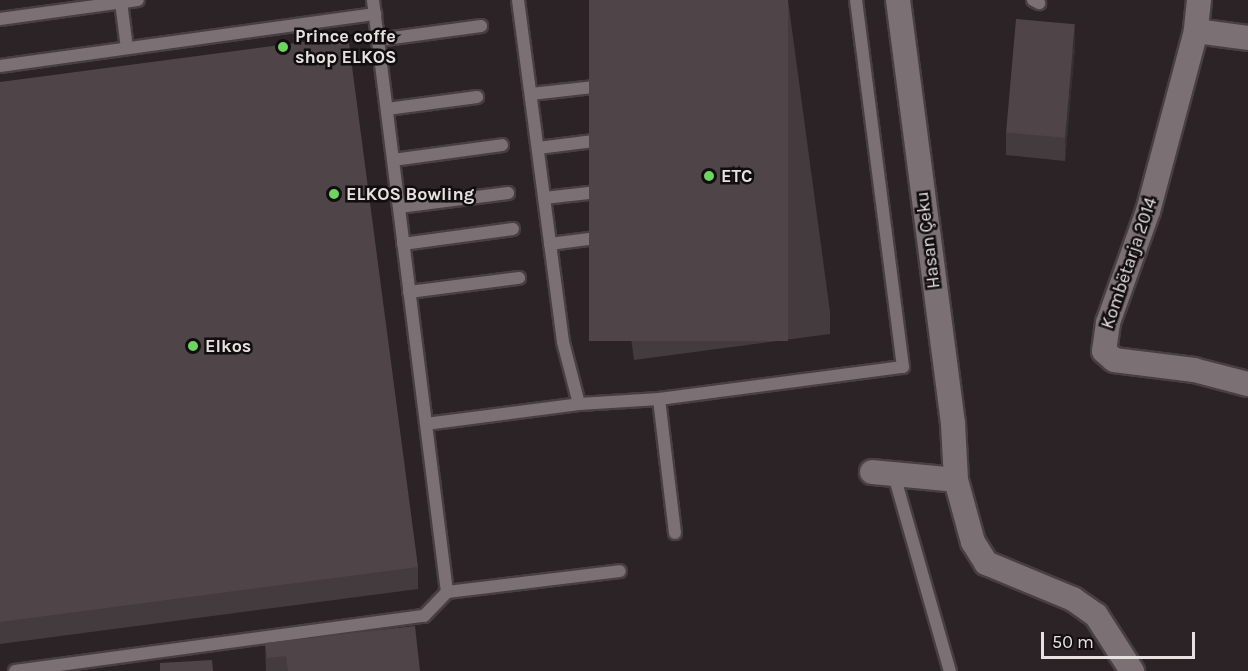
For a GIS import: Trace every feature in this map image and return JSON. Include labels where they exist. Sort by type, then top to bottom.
[{"type":"street","name":"Hasan Çeku","points":[[898,0],[953,424],[956,480],[973,542],[987,563],[1074,599],[1096,615],[1132,671]]},
{"type":"street","name":"Kombëtarja 2014","points":[[1199,0],[1196,31],[1148,211],[1108,322],[1104,351],[1114,360],[1194,370],[1248,384]]},
{"type":"street","points":[[1196,31],[1248,39]]},
{"type":"street","points":[[883,473],[956,480]]},
{"type":"lane","points":[[0,19],[138,0]]},
{"type":"lane","points":[[373,0],[447,592]]},
{"type":"lane","points":[[518,0],[566,361],[579,404]]},
{"type":"lane","points":[[426,424],[579,404],[659,399],[903,367],[856,0]]},
{"type":"lane","points":[[121,2],[127,48]]},
{"type":"lane","points":[[0,66],[375,14]]},
{"type":"lane","points":[[378,40],[481,26]]},
{"type":"lane","points":[[531,94],[593,87]]},
{"type":"lane","points":[[387,109],[477,98]]},
{"type":"lane","points":[[538,148],[600,140]]},
{"type":"lane","points":[[393,160],[502,145]]},
{"type":"lane","points":[[544,198],[607,190]]},
{"type":"lane","points":[[399,207],[508,193]]},
{"type":"lane","points":[[403,244],[513,230]]},
{"type":"lane","points":[[550,244],[612,236]]},
{"type":"lane","points":[[410,292],[519,278]]},
{"type":"lane","points":[[659,399],[675,533]]},
{"type":"lane","points":[[883,473],[950,671]]},
{"type":"lane","points":[[15,671],[424,616],[447,592],[620,571]]},
{"type":"building","name":"ETC","points":[[589,0],[788,0],[788,341],[589,341]]},
{"type":"building","points":[[1016,19],[1075,24],[1065,138],[1006,133]]},
{"type":"building","name":"Elkos","points":[[348,36],[418,567],[0,622],[0,82]]},
{"type":"building","points":[[415,626],[420,671],[288,671],[286,656],[267,658],[265,643]]},
{"type":"building","points":[[212,660],[213,671],[160,671],[160,663]]},
{"type":"place","name":"Prince coffe shop ELKOS","points":[[283,47]]},
{"type":"place","name":"ETC","points":[[709,176]]},
{"type":"place","name":"ELKOS Bowling","points":[[334,194]]},
{"type":"place","name":"Elkos","points":[[193,346]]}]
